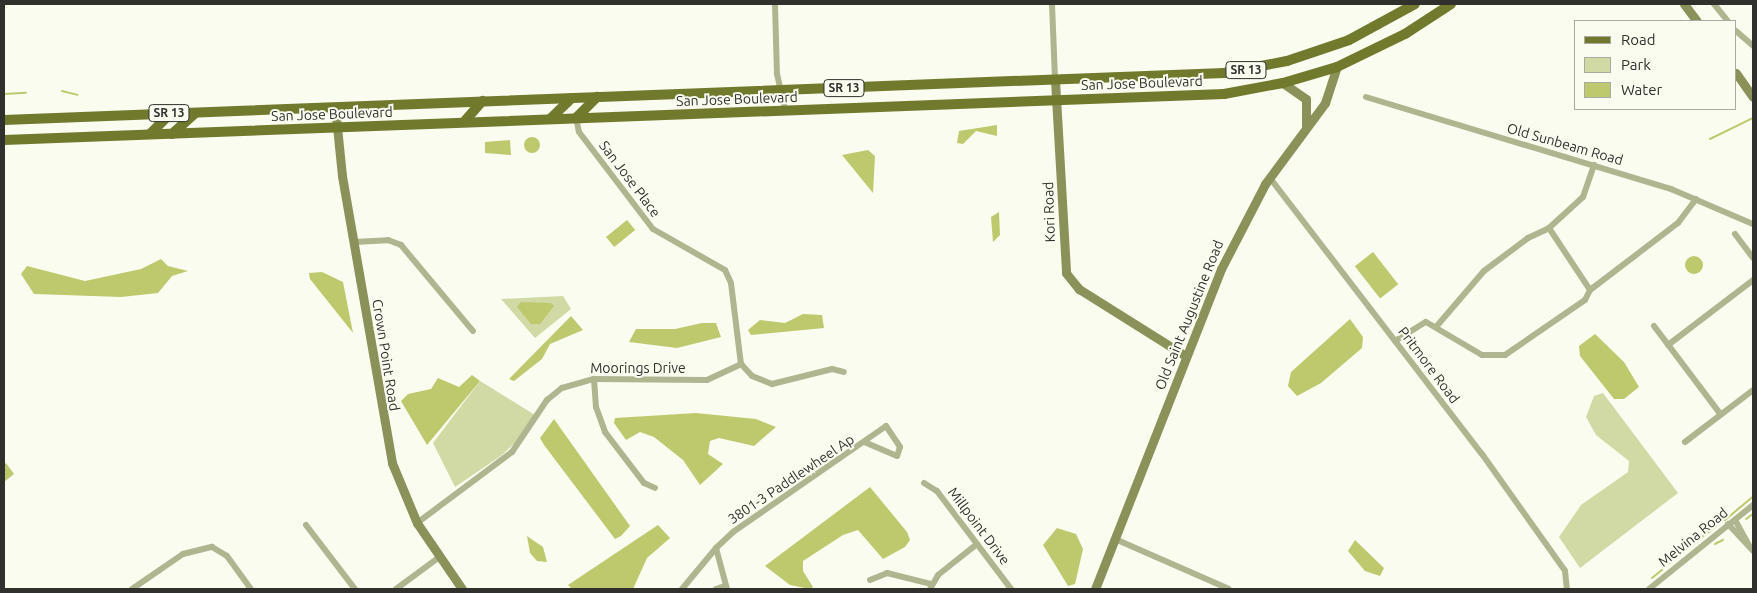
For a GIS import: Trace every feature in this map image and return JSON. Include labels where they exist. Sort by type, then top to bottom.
[{"type":"main road","name":"San Jose Boulevard","points":[[4,120],[1055,80],[1250,70],[1349,40],[1415,4]]},
{"type":"main road","name":"San Jose Boulevard","points":[[4,140],[1224,94],[1283,84],[1337,67],[1405,34],[1451,4]]},
{"type":"main road","points":[[576,118],[596,97]]},
{"type":"main road","points":[[550,119],[572,98]]},
{"type":"main road","points":[[464,122],[482,101]]},
{"type":"main road","points":[[172,134],[196,112]]},
{"type":"main road","points":[[149,135],[171,113]]},
{"type":"street","points":[[775,4],[781,90],[785,110]]},
{"type":"street","name":"Kori Road","points":[[1052,4],[1055,80],[1058,100],[1069,279],[1186,356]]},
{"type":"street","points":[[1684,4],[1696,20]]},
{"type":"street","points":[[1714,4],[1727,20]]},
{"type":"street","points":[[1737,32],[1753,46]]},
{"type":"street","name":"Old Saint Augustine Road","points":[[1095,589],[1221,269],[1270,178],[1331,91],[1337,67]]},
{"type":"street","points":[[1737,74],[1753,96]]},
{"type":"street","points":[[1283,84],[1306,98],[1306,128]]},
{"type":"street","name":"Old Sunbeam Road","points":[[1366,97],[1696,199],[1753,224]]},
{"type":"street","name":"Crown Point Road","points":[[335,107],[336,128],[385,436],[417,523],[438,558],[462,589]]},
{"type":"street","name":"San Jose Place","points":[[576,118],[579,132],[653,229],[725,270],[731,283],[741,364]]},
{"type":"street","points":[[1436,327],[1484,271],[1528,238],[1549,228],[1586,193],[1594,166]]},
{"type":"street","name":"Pritmore Road","points":[[1270,178],[1395,341],[1565,571],[1567,589]]},
{"type":"street","points":[[1395,341],[1421,321],[1436,327],[1492,358],[1505,355],[1566,315],[1590,290],[1678,223],[1696,199]]},
{"type":"street","points":[[1549,228],[1590,290]]},
{"type":"street","points":[[1735,234],[1753,258]]},
{"type":"street","points":[[354,242],[388,240],[401,245],[473,330]]},
{"type":"street","points":[[1668,345],[1753,280]]},
{"type":"street","points":[[1654,326],[1721,415]]},
{"type":"street","points":[[741,364],[752,376],[772,384],[832,370],[844,372]]},
{"type":"street","name":"Moorings Drive","points":[[417,523],[520,444],[554,394],[571,383],[594,379],[707,380],[741,364]]},
{"type":"street","points":[[594,379],[596,408],[605,432],[644,483],[654,488]]},
{"type":"street","points":[[1685,442],[1753,390]]},
{"type":"street","name":"3801-3 Paddlewheel Ap","points":[[682,589],[732,532],[867,442],[886,426],[900,447],[897,456],[867,442]]},
{"type":"street","name":"Millpoint Drive","points":[[924,483],[937,491],[1011,589]]},
{"type":"street","name":"Melvina Road","points":[[1649,589],[1753,505]]},
{"type":"street","points":[[1734,520],[1752,549]]},
{"type":"street","points":[[306,524],[355,589]]},
{"type":"street","points":[[1728,524],[1752,549]]},
{"type":"street","points":[[1114,539],[1229,589]]},
{"type":"street","points":[[870,580],[887,573],[930,587],[977,544]]},
{"type":"street","points":[[132,589],[183,554],[212,547],[226,556],[251,589]]},
{"type":"street","points":[[716,548],[726,587],[716,589]]},
{"type":"street","points":[[396,589],[438,558]]},
{"type":"green space","points":[[563,296],[571,309],[535,338],[501,299]]},
{"type":"green space","points":[[480,381],[535,415],[522,436],[502,455],[455,487],[433,443]]},
{"type":"green space","points":[[1603,393],[1678,493],[1580,568],[1559,537],[1581,505],[1628,472],[1629,461],[1596,435],[1586,417],[1594,396]]},
{"type":"water","points":[[997,125],[997,136],[976,131],[963,144],[957,143],[959,131]]},
{"type":"water","points":[[529,137],[535,137],[540,142],[538,151],[529,153],[524,148],[524,142]]},
{"type":"water","points":[[510,140],[511,155],[485,153],[485,142]]},
{"type":"water","points":[[868,150],[875,156],[873,193],[842,155]]},
{"type":"water","points":[[999,212],[1000,235],[993,242],[991,217]]},
{"type":"water","points":[[627,220],[635,230],[614,247],[606,237]]},
{"type":"water","points":[[1373,252],[1398,284],[1380,298],[1355,266]]},
{"type":"water","points":[[1694,256],[1700,259],[1703,265],[1700,271],[1694,274],[1688,271],[1685,265],[1688,259]]},
{"type":"water","points":[[161,259],[168,266],[188,271],[172,276],[158,293],[121,297],[34,294],[21,274],[27,266],[85,281],[141,269]]},
{"type":"water","points":[[322,272],[343,282],[353,333],[310,279],[309,273]]},
{"type":"water","points":[[521,302],[551,303],[554,306],[540,324],[531,324],[517,307]]},
{"type":"water","points":[[803,314],[822,315],[824,328],[751,335],[748,330],[760,320],[785,323]]},
{"type":"water","points":[[571,316],[583,330],[550,344],[542,359],[514,381],[509,379]]},
{"type":"water","points":[[1350,319],[1363,337],[1362,348],[1321,383],[1297,396],[1288,386],[1291,372]]},
{"type":"water","points":[[702,323],[716,323],[721,337],[677,348],[629,342],[636,329],[675,329]]},
{"type":"water","points":[[1595,334],[1624,362],[1639,387],[1624,399],[1614,399],[1580,356],[1579,346]]},
{"type":"water","points":[[472,375],[480,381],[427,445],[401,401],[408,394],[431,389],[438,378],[459,387]]},
{"type":"water","points":[[696,413],[756,419],[776,427],[754,446],[719,438],[710,441],[708,454],[723,464],[700,485],[683,460],[654,437],[640,432],[626,440],[614,423],[615,418]]},
{"type":"water","points":[[554,419],[630,526],[621,536],[615,539],[544,445],[540,438]]},
{"type":"water","points":[[6,463],[14,474],[4,482],[4,465]]},
{"type":"water","points":[[870,487],[907,532],[910,540],[905,547],[883,559],[858,530],[843,535],[803,561],[803,571],[813,587],[810,589],[790,585],[765,566]]},
{"type":"water","points":[[658,525],[670,538],[647,558],[633,589],[572,589],[568,585]]},
{"type":"water","points":[[1057,528],[1076,534],[1083,549],[1075,584],[1068,586],[1043,545]]},
{"type":"water","points":[[527,536],[543,547],[547,562],[537,561],[530,553]]},
{"type":"water","points":[[1355,540],[1384,568],[1380,576],[1365,571],[1348,551]]},
{"type":"waterway","points":[[62,91],[78,95]]},
{"type":"waterway","points":[[4,94],[26,93]]},
{"type":"waterway","points":[[1710,139],[1753,118]]},
{"type":"waterway","points":[[1725,520],[1752,497]]},
{"type":"waterway","points":[[1746,519],[1753,514]]},
{"type":"waterway","points":[[1668,564],[1716,526]]},
{"type":"waterway","points":[[1715,544],[1723,540]]},
{"type":"waterway","points":[[1652,578],[1662,570]]}]
